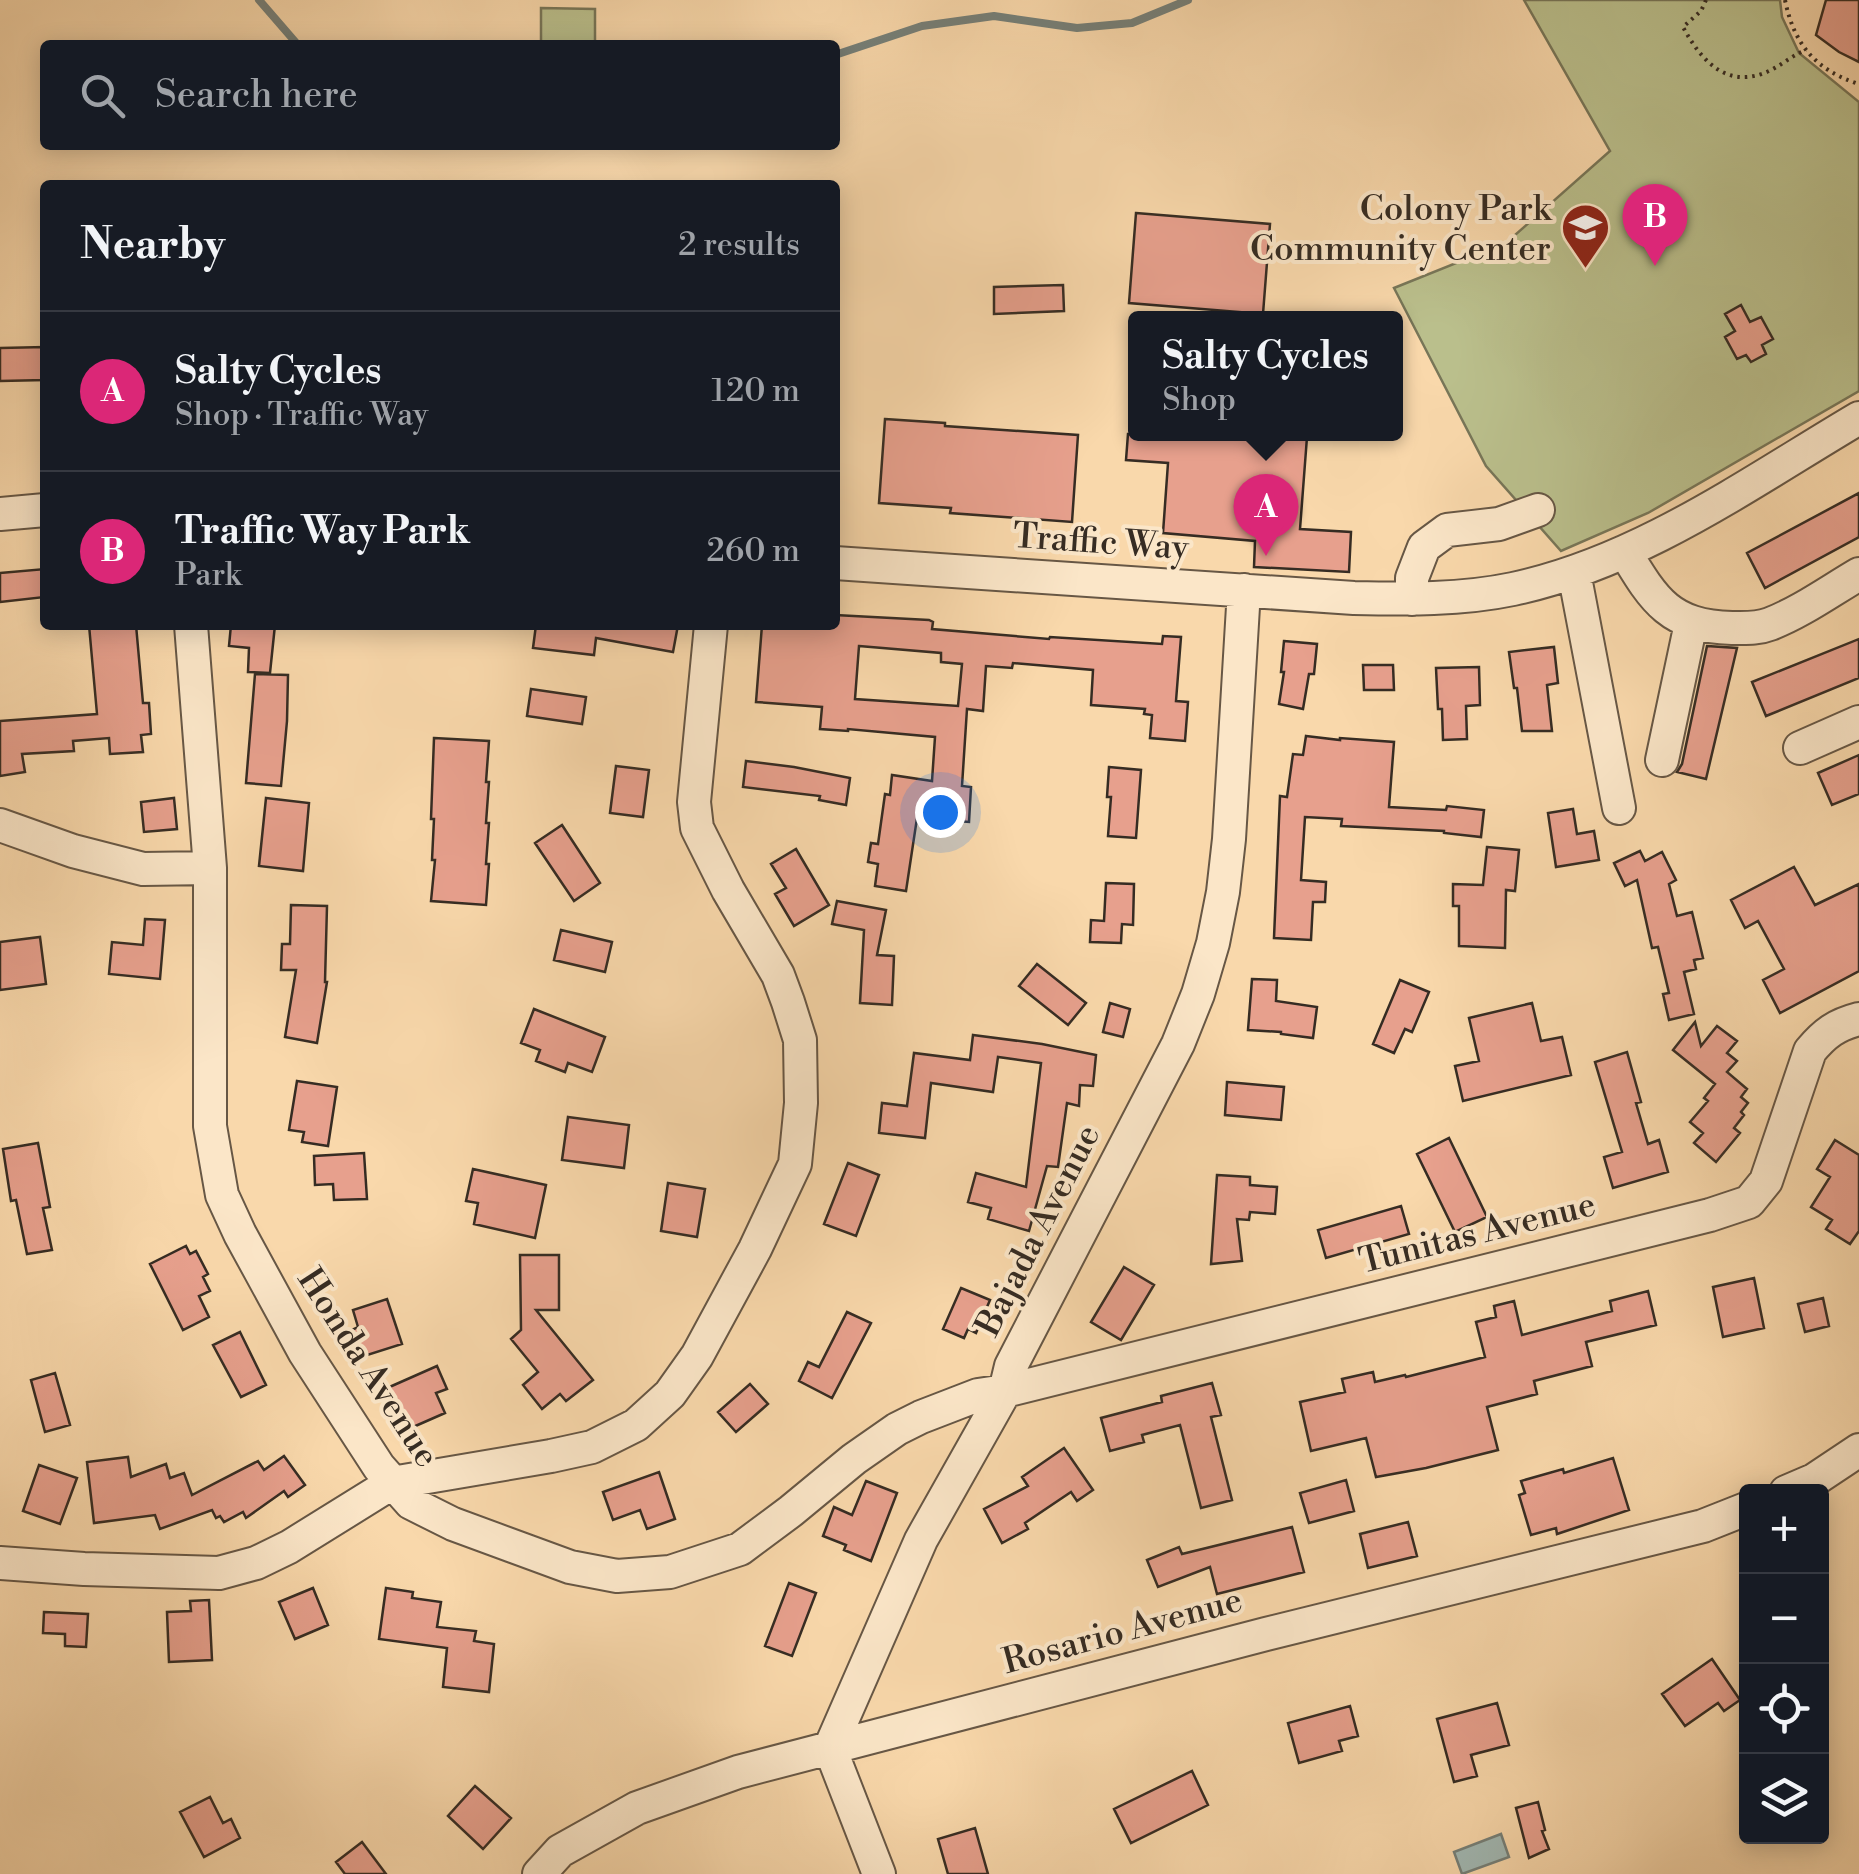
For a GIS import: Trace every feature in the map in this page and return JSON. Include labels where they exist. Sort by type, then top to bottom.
[{"type":"street","name":"Traffic Way","points":[[840,562],[1354,598],[1412,599],[1511,589],[1574,572],[1625,552],[1859,418]]},
{"type":"street","points":[[0,514],[40,510]]},
{"type":"street","points":[[1412,599],[1412,578],[1424,547],[1448,530],[1499,524],[1538,510]]},
{"type":"street","points":[[1625,552],[1648,590],[1676,616],[1715,627],[1757,628],[1774,622],[1859,574]]},
{"type":"street","points":[[1574,572],[1620,808]]},
{"type":"street","name":"Bajada Avenue","points":[[830,1748],[921,1540],[1005,1390],[1011,1366],[1178,1044],[1198,994],[1212,943],[1227,856],[1244,590]]},
{"type":"street","points":[[1662,760],[1690,623]]},
{"type":"street","name":"Honda Avenue","points":[[191,630],[210,868],[210,1126],[222,1194],[305,1353],[392,1483],[411,1503],[453,1524],[570,1567],[618,1576],[670,1572],[740,1548],[897,1429],[978,1394],[1005,1390]]},
{"type":"street","points":[[0,1563],[220,1573],[256,1563],[290,1547],[392,1483],[592,1447],[636,1426],[670,1394],[697,1356],[755,1249],[795,1164],[801,1103],[800,1040],[778,976],[696,828],[694,802],[711,630]]},
{"type":"street","points":[[1800,748],[1859,722]]},
{"type":"street","points":[[0,826],[73,851],[143,868],[210,868]]},
{"type":"street","name":"Tunitas Avenue","points":[[1005,1390],[1710,1216],[1750,1202],[1766,1181],[1810,1051],[1837,1025],[1859,1019]]},
{"type":"street","points":[[1805,1484],[1859,1450]]},
{"type":"street","name":"Rosario Avenue","points":[[538,1874],[560,1851],[638,1808],[738,1772],[1266,1634],[1703,1526],[1739,1512]]},
{"type":"street","points":[[830,1748],[878,1874]]},
{"type":"path","points":[[1706,0],[1701,11],[1683,27],[1696,50],[1726,74],[1760,75],[1806,50]]},
{"type":"path","points":[[1785,0],[1792,29],[1820,66],[1859,84]]},
{"type":"green space","name":"Colony Park Community Center","points":[[1524,0],[1780,0],[1782,17],[1799,53],[1859,102],[1859,391],[1648,513],[1561,551],[1486,466],[1394,288],[1506,243],[1610,151]]},
{"type":"green space","points":[[541,8],[595,9],[595,40],[541,40]]},
{"type":"water","points":[[1501,1834],[1509,1857],[1462,1874],[1454,1852]]},
{"type":"building","points":[[1826,0],[1859,0],[1859,62],[1816,35]]},
{"type":"building","points":[[1136,213],[1270,224],[1263,311],[1129,303]]},
{"type":"building","points":[[1063,285],[1064,311],[994,314],[994,287]]},
{"type":"building","points":[[1741,305],[1750,322],[1761,317],[1773,339],[1762,345],[1766,354],[1751,362],[1746,355],[1737,359],[1725,337],[1735,331],[1725,314]]},
{"type":"building","points":[[40,347],[40,380],[0,381],[0,348]]},
{"type":"building","points":[[885,419],[1078,435],[1072,522],[879,503]]},
{"type":"building","points":[[1128,434],[1128,441],[1307,441],[1300,529],[1351,532],[1349,572],[1254,567],[1255,541],[1163,533],[1168,463],[1126,460]]},
{"type":"building","points":[[1859,493],[1859,537],[1765,588],[1747,553]]},
{"type":"building","points":[[40,569],[40,598],[0,602],[0,573]]},
{"type":"building","points":[[840,615],[929,620],[933,622],[932,629],[1049,639],[1162,644],[1163,636],[1181,637],[1176,701],[1188,702],[1185,741],[1150,738],[1152,715],[1144,714],[1145,709],[1091,705],[1093,670],[1013,663],[1012,668],[986,666],[983,711],[967,709],[962,786],[971,787],[969,822],[917,818],[906,891],[875,886],[878,864],[868,862],[871,843],[878,844],[885,794],[890,795],[892,775],[932,781],[935,737],[820,729],[822,707],[756,702],[762,630],[840,630]],"holes":[[[859,646],[941,653],[941,662],[962,664],[958,706],[855,699]]]},
{"type":"building","points":[[89,630],[136,630],[143,703],[149,703],[151,734],[141,735],[143,752],[110,754],[109,738],[73,741],[74,751],[22,754],[25,772],[0,776],[0,721],[97,714]]},
{"type":"building","points":[[231,630],[274,630],[270,673],[248,672],[249,648],[229,646]]},
{"type":"building","points":[[535,630],[677,630],[673,652],[596,638],[594,655],[533,648]]},
{"type":"building","points":[[1859,639],[1859,678],[1766,716],[1752,682]]},
{"type":"building","points":[[1284,641],[1317,644],[1314,674],[1309,674],[1303,709],[1279,704]]},
{"type":"building","points":[[1707,646],[1737,648],[1706,779],[1677,772],[1682,764]]},
{"type":"building","points":[[1554,647],[1558,683],[1547,685],[1552,731],[1522,731],[1509,652]]},
{"type":"building","points":[[1363,665],[1393,665],[1394,690],[1364,690]]},
{"type":"building","points":[[1479,667],[1480,705],[1466,706],[1467,739],[1443,740],[1436,668]]},
{"type":"building","points":[[255,674],[288,675],[281,786],[246,783]]},
{"type":"building","points":[[531,689],[586,697],[582,724],[527,716]]},
{"type":"building","points":[[1306,736],[1394,742],[1389,807],[1484,810],[1481,837],[1444,831],[1341,826],[1342,819],[1305,817],[1301,880],[1326,882],[1325,902],[1313,902],[1311,940],[1274,938],[1280,796],[1287,797],[1293,754],[1303,755]]},
{"type":"building","points":[[434,738],[489,741],[486,905],[431,901],[435,860],[431,819]]},
{"type":"building","points":[[1859,755],[1859,794],[1832,805],[1818,773]]},
{"type":"building","points":[[746,761],[850,778],[846,805],[819,800],[820,796],[743,787]]},
{"type":"building","points":[[616,766],[649,770],[643,817],[610,813]]},
{"type":"building","points":[[1109,767],[1141,770],[1136,838],[1108,836]]},
{"type":"building","points":[[174,798],[177,829],[144,832],[141,802]]},
{"type":"building","points":[[266,798],[309,803],[303,871],[259,866]]},
{"type":"building","points":[[1573,809],[1577,834],[1594,831],[1599,860],[1556,867],[1548,813]]},
{"type":"building","points":[[562,825],[600,883],[574,901],[535,843]]},
{"type":"building","points":[[1487,847],[1519,850],[1515,891],[1506,890],[1505,948],[1459,946],[1459,906],[1453,906],[1453,884],[1483,885]]},
{"type":"building","points":[[796,849],[829,905],[794,926],[775,894],[786,888],[771,864]]},
{"type":"building","points":[[1640,851],[1645,861],[1662,852],[1676,880],[1669,884],[1677,916],[1692,912],[1703,958],[1694,960],[1696,969],[1684,972],[1694,1014],[1669,1020],[1663,994],[1669,993],[1658,947],[1652,948],[1637,880],[1625,886],[1614,863]]},
{"type":"building","points":[[1794,867],[1815,905],[1859,884],[1859,971],[1780,1013],[1763,980],[1784,969],[1758,921],[1745,928],[1731,900]]},
{"type":"building","points":[[1106,883],[1134,884],[1133,925],[1122,924],[1121,943],[1090,942],[1091,920],[1104,921]]},
{"type":"building","points":[[837,901],[886,910],[877,955],[894,956],[892,1005],[860,1003],[864,930],[832,924]]},
{"type":"building","points":[[291,905],[327,906],[327,982],[317,1043],[285,1037],[296,970],[281,970],[282,944],[290,944]]},
{"type":"building","points":[[145,919],[165,920],[160,979],[109,974],[112,942],[143,945]]},
{"type":"building","points":[[561,930],[612,942],[605,972],[554,960]]},
{"type":"building","points":[[40,937],[46,984],[0,990],[0,942]]},
{"type":"building","points":[[1037,964],[1086,1003],[1068,1025],[1019,986]]},
{"type":"building","points":[[1252,979],[1277,980],[1276,1001],[1317,1007],[1313,1038],[1248,1030]]},
{"type":"building","points":[[1400,980],[1429,992],[1412,1032],[1405,1029],[1394,1053],[1373,1044]]},
{"type":"building","points":[[1110,1003],[1130,1009],[1123,1037],[1103,1032]]},
{"type":"building","points":[[1532,1003],[1541,1041],[1562,1037],[1571,1075],[1463,1101],[1455,1066],[1479,1061],[1469,1018]]},
{"type":"building","points":[[534,1009],[605,1037],[592,1072],[568,1063],[565,1072],[536,1061],[540,1050],[521,1043]]},
{"type":"building","points":[[1695,1022],[1701,1046],[1717,1026],[1737,1041],[1727,1053],[1737,1061],[1727,1072],[1747,1089],[1741,1097],[1748,1103],[1741,1112],[1744,1115],[1734,1128],[1740,1133],[1716,1162],[1694,1143],[1703,1133],[1690,1122],[1708,1101],[1704,1098],[1715,1084],[1673,1050]]},
{"type":"building","points":[[973,1035],[1096,1055],[1093,1086],[1080,1085],[1079,1106],[1067,1103],[1058,1167],[1047,1166],[1029,1231],[988,1219],[991,1208],[968,1202],[976,1173],[1026,1187],[1041,1063],[998,1057],[993,1092],[931,1083],[925,1138],[879,1133],[882,1103],[907,1106],[914,1053],[970,1060]]},
{"type":"building","points":[[1627,1052],[1648,1144],[1659,1140],[1668,1172],[1613,1188],[1604,1157],[1622,1152],[1595,1062]]},
{"type":"building","points":[[297,1081],[337,1087],[328,1146],[302,1142],[304,1132],[289,1130]]},
{"type":"building","points":[[1227,1082],[1284,1087],[1281,1120],[1225,1115]]},
{"type":"building","points":[[568,1117],[629,1125],[624,1168],[562,1160]]},
{"type":"building","points":[[1449,1138],[1487,1217],[1455,1232],[1417,1154]]},
{"type":"building","points":[[1835,1140],[1859,1155],[1859,1231],[1850,1244],[1826,1229],[1832,1220],[1811,1207],[1830,1177],[1817,1169]]},
{"type":"building","points":[[38,1143],[50,1207],[43,1208],[52,1250],[27,1254],[16,1200],[11,1201],[3,1149]]},
{"type":"building","points":[[364,1153],[367,1199],[334,1200],[333,1184],[315,1185],[314,1156]]},
{"type":"building","points":[[848,1163],[879,1175],[856,1236],[824,1224]]},
{"type":"building","points":[[473,1169],[546,1185],[535,1238],[474,1224],[478,1203],[466,1201]]},
{"type":"building","points":[[1217,1175],[1250,1177],[1250,1185],[1277,1187],[1275,1214],[1250,1212],[1249,1220],[1237,1219],[1242,1261],[1211,1264]]},
{"type":"building","points":[[668,1183],[705,1189],[697,1237],[661,1231]]},
{"type":"building","points":[[1401,1206],[1409,1234],[1326,1258],[1318,1230]]},
{"type":"building","points":[[186,1246],[190,1254],[196,1251],[208,1274],[203,1277],[210,1291],[199,1296],[209,1317],[183,1330],[150,1264]]},
{"type":"building","points":[[520,1255],[559,1255],[559,1310],[536,1310],[593,1380],[566,1401],[560,1394],[542,1409],[523,1385],[538,1372],[511,1339],[521,1330]]},
{"type":"building","points":[[1124,1267],[1154,1285],[1121,1340],[1091,1322]]},
{"type":"building","points":[[1754,1278],[1764,1328],[1723,1337],[1713,1287]]},
{"type":"building","points":[[961,1288],[990,1300],[976,1333],[968,1329],[964,1338],[943,1329]]},
{"type":"building","points":[[1648,1291],[1656,1325],[1586,1342],[1592,1366],[1534,1381],[1537,1394],[1487,1407],[1498,1450],[1376,1477],[1366,1438],[1311,1451],[1300,1402],[1345,1392],[1342,1379],[1373,1372],[1375,1382],[1485,1357],[1476,1322],[1496,1317],[1494,1306],[1514,1301],[1522,1335],[1612,1311],[1610,1301]]},
{"type":"building","points":[[1823,1298],[1829,1326],[1805,1332],[1798,1304]]},
{"type":"building","points":[[387,1299],[402,1344],[361,1357],[352,1330],[358,1327],[353,1310]]},
{"type":"building","points":[[847,1312],[871,1323],[832,1398],[799,1381],[808,1362],[819,1367]]},
{"type":"building","points":[[240,1332],[266,1385],[241,1397],[213,1345]]},
{"type":"building","points":[[437,1366],[447,1389],[436,1393],[445,1413],[404,1431],[385,1389]]},
{"type":"building","points":[[55,1373],[70,1425],[45,1432],[31,1380]]},
{"type":"building","points":[[1212,1383],[1221,1415],[1211,1417],[1232,1500],[1201,1508],[1180,1425],[1142,1435],[1144,1442],[1110,1451],[1101,1418],[1162,1402],[1161,1396]]},
{"type":"building","points":[[750,1384],[768,1404],[736,1432],[718,1412]]},
{"type":"building","points":[[1064,1448],[1093,1490],[1077,1501],[1071,1492],[1025,1523],[1028,1529],[1002,1543],[984,1509],[1028,1486],[1022,1477]]},
{"type":"building","points":[[284,1456],[305,1485],[288,1497],[284,1491],[246,1518],[243,1512],[224,1522],[212,1510],[160,1529],[155,1515],[94,1523],[87,1462],[128,1457],[131,1477],[166,1464],[170,1478],[184,1473],[192,1495],[258,1461],[264,1470]]},
{"type":"building","points":[[1613,1458],[1629,1510],[1557,1534],[1556,1528],[1531,1535],[1519,1495],[1525,1493],[1521,1481]]},
{"type":"building","points":[[39,1465],[77,1478],[60,1524],[23,1511]]},
{"type":"building","points":[[659,1472],[675,1519],[647,1529],[640,1510],[613,1520],[603,1492]]},
{"type":"building","points":[[1346,1480],[1354,1511],[1309,1523],[1300,1493]]},
{"type":"building","points":[[866,1481],[897,1493],[871,1561],[823,1536],[834,1507],[852,1515]]},
{"type":"building","points":[[1408,1522],[1417,1556],[1368,1568],[1360,1534]]},
{"type":"building","points":[[1292,1527],[1304,1572],[1217,1594],[1210,1567],[1158,1587],[1147,1560],[1179,1547],[1182,1554]]},
{"type":"building","points":[[789,1583],[816,1593],[792,1656],[765,1646]]},
{"type":"building","points":[[313,1588],[328,1625],[295,1639],[279,1602]]},
{"type":"building","points":[[386,1588],[413,1592],[412,1598],[441,1602],[437,1627],[476,1631],[474,1641],[494,1644],[489,1692],[443,1687],[447,1648],[379,1639]]},
{"type":"building","points":[[209,1600],[212,1660],[169,1662],[167,1612],[191,1611],[190,1601]]},
{"type":"building","points":[[44,1612],[88,1614],[86,1647],[65,1646],[65,1634],[43,1633]]},
{"type":"building","points":[[1712,1659],[1739,1701],[1724,1711],[1718,1703],[1685,1726],[1662,1694]]},
{"type":"building","points":[[1497,1703],[1509,1745],[1471,1755],[1477,1776],[1454,1782],[1437,1719]]},
{"type":"building","points":[[1350,1706],[1358,1736],[1339,1741],[1342,1751],[1299,1763],[1288,1723]]},
{"type":"building","points":[[1192,1771],[1208,1805],[1131,1843],[1114,1809]]},
{"type":"building","points":[[475,1786],[511,1818],[483,1849],[448,1816]]},
{"type":"building","points":[[210,1797],[223,1823],[231,1819],[240,1838],[204,1857],[180,1812]]},
{"type":"building","points":[[1538,1802],[1549,1849],[1529,1858],[1516,1808]]},
{"type":"building","points":[[975,1828],[988,1874],[948,1874],[938,1839]]},
{"type":"building","points":[[362,1842],[386,1874],[345,1874],[336,1862]]},
{"type":"waterway","points":[[259,0],[294,40]]},
{"type":"waterway","points":[[840,53],[922,26],[994,16],[1077,28],[1132,23],[1188,0]]},
{"type":"place","name":"Traffic Way Park","points":[[1655,266]]},
{"type":"place","name":"Colony Park Community Center","points":[[1586,270]]},
{"type":"place","name":"Salty Cycles","points":[[1266,556]]}]
